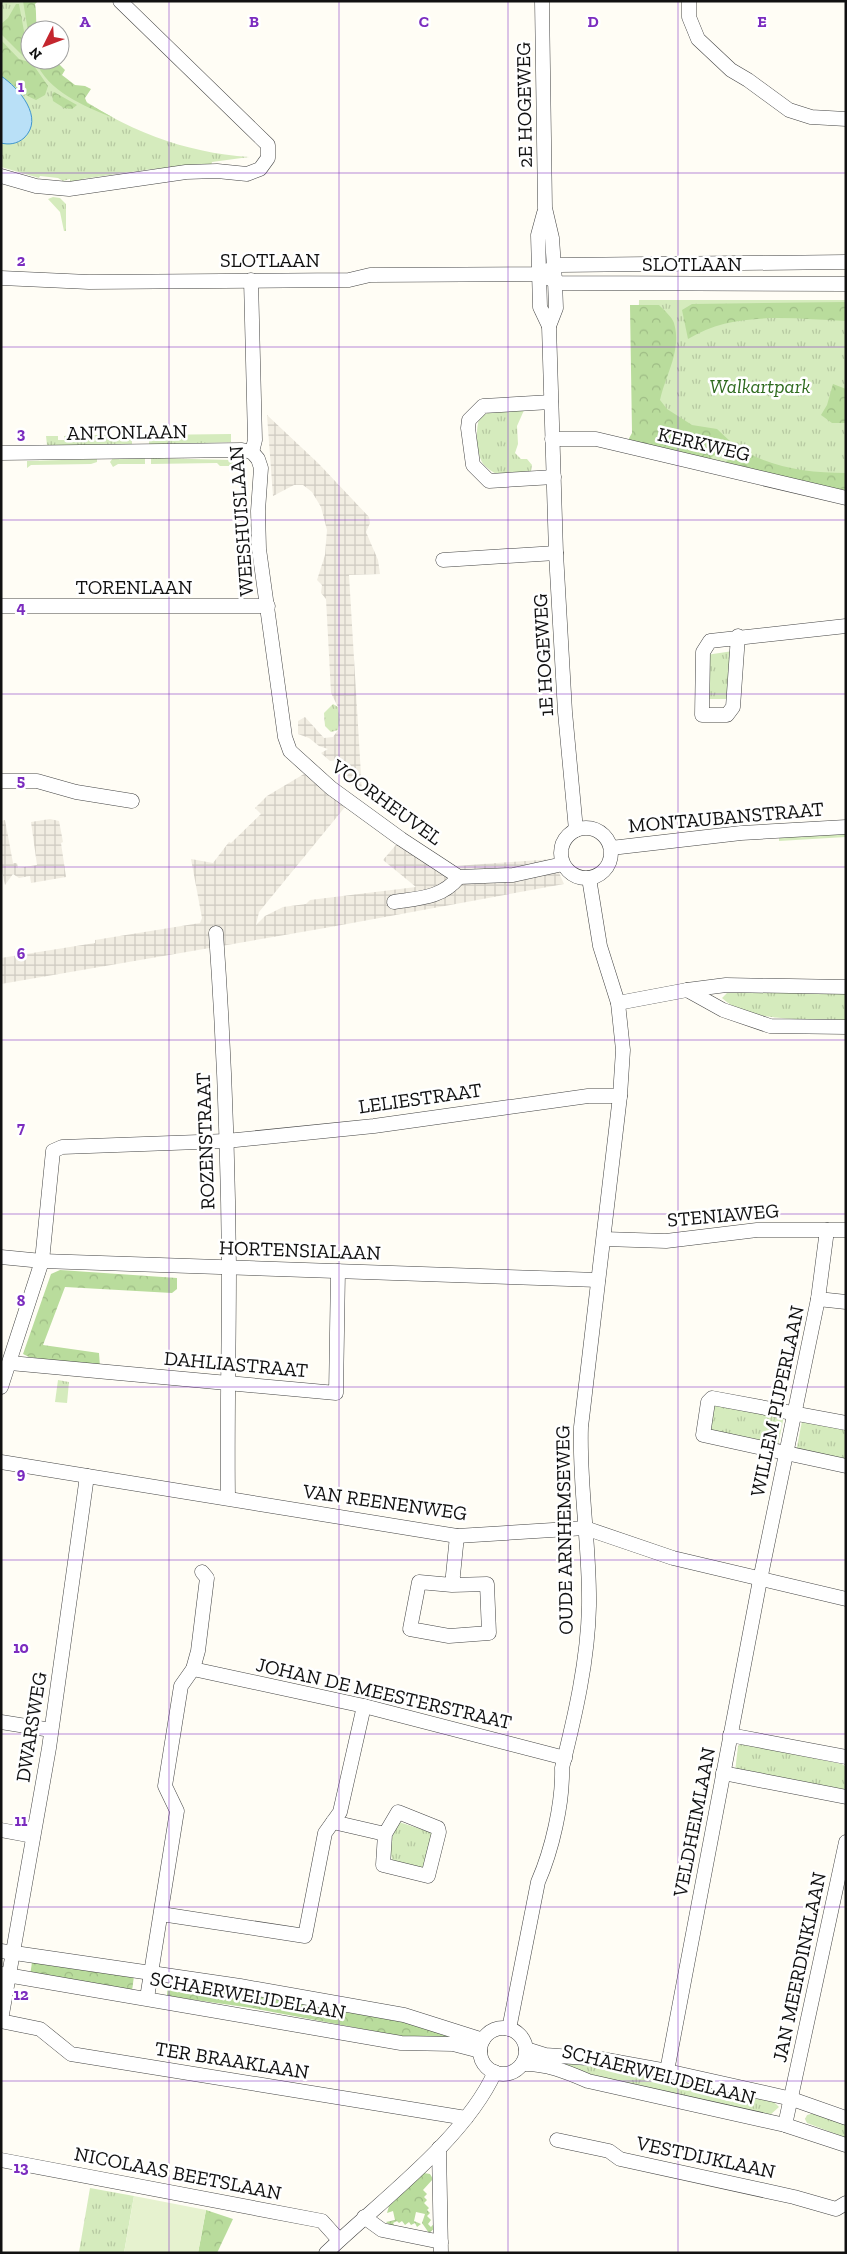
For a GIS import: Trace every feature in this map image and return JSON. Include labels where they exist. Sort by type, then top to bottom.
[{"type":"street","points":[[1,176],[36,186],[69,189],[186,172],[217,171],[247,174],[260,169],[268,158],[268,145],[120,1]]},
{"type":"street","name":"2E HOGEWEG","points":[[542,1],[545,208],[552,238],[555,274]]},
{"type":"street","points":[[689,1],[689,17],[698,38],[731,70],[789,110],[811,117],[846,119]]},
{"type":"street","name":"2E HOGEWEG","points":[[540,274],[538,235],[545,208]]},
{"type":"street","name":"SLOTLAAN","points":[[555,274],[560,265],[846,262]]},
{"type":"street","name":"SLOTLAAN","points":[[1,278],[46,281],[349,280],[370,274],[555,274]]},
{"type":"street","name":"1E HOGEWEG","points":[[540,274],[540,307],[549,326]]},
{"type":"street","name":"SLOTLAAN","points":[[555,274],[560,283],[676,285],[846,284]]},
{"type":"street","name":"1E HOGEWEG","points":[[555,274],[556,308],[549,326],[556,553],[565,712],[576,830]]},
{"type":"street","name":"WEESHUISLAAN","points":[[251,280],[255,440],[252,452],[258,459],[261,468],[258,511],[259,549],[285,737],[288,747],[294,755]]},
{"type":"street","points":[[551,402],[483,406],[469,420],[468,428],[473,465],[489,481],[554,477]]},
{"type":"street","name":"KERKWEG","points":[[552,438],[596,439],[846,498]]},
{"type":"street","name":"ANTONLAAN","points":[[1,453],[236,450],[252,452]]},
{"type":"street","points":[[443,560],[556,553]]},
{"type":"street","name":"TORENLAAN","points":[[1,606],[268,606]]},
{"type":"street","points":[[738,636],[733,707],[727,715],[702,715],[703,652],[710,641],[738,636],[846,626]]},
{"type":"street","name":"VOORHEUVEL","points":[[294,755],[345,799],[426,856],[460,877]]},
{"type":"street","points":[[1,781],[37,781],[76,792],[132,801]]},
{"type":"street","name":"MONTAUBANSTRAAT","points":[[610,848],[741,833],[846,827]]},
{"type":"street","points":[[587,828],[598,831],[603,835],[610,848],[611,856],[606,868],[598,875],[589,878],[574,875],[563,864],[561,858],[561,846],[568,835],[576,830],[587,828]]},
{"type":"street","points":[[394,902],[432,895],[450,889],[460,877],[513,876],[563,864]]},
{"type":"street","name":"OUDE ARNHEMSEWEG","points":[[510,2029],[538,1882],[549,1852],[562,1784],[562,1768],[587,1637],[589,1605],[580,1455],[581,1427],[620,1096],[623,1050],[618,1003],[600,946],[589,878]]},
{"type":"street","name":"ROZENSTRAAT","points":[[216,933],[221,1004],[229,1268],[227,1382],[228,1498]]},
{"type":"street","points":[[618,1003],[726,985],[846,987]]},
{"type":"street","points":[[687,990],[723,1010],[770,1026],[846,1027]]},
{"type":"street","name":"LELIESTRAAT","points":[[42,1261],[53,1151],[62,1147],[226,1141],[374,1126],[588,1096],[620,1096]]},
{"type":"street","name":"STENIAWEG","points":[[604,1239],[666,1241],[757,1230],[846,1230]]},
{"type":"street","name":"WILLEM PIJPERLAAN","points":[[760,1580],[818,1299],[827,1230]]},
{"type":"street","name":"HORTENSIALAAN","points":[[1,1257],[42,1261],[598,1280]]},
{"type":"street","points":[[1,1387],[42,1261]]},
{"type":"street","name":"DAHLIASTRAAT","points":[[10,1363],[336,1393],[338,1271]]},
{"type":"street","points":[[818,1299],[846,1302]]},
{"type":"street","points":[[846,1423],[712,1398],[708,1402],[703,1435],[846,1466]]},
{"type":"street","name":"VAN REENENWEG","points":[[1,1462],[457,1536],[585,1528],[673,1558],[846,1599]]},
{"type":"street","name":"DWARSWEG","points":[[8,1952],[33,1836],[51,1730],[87,1476]]},
{"type":"street","points":[[452,1585],[457,1536]]},
{"type":"street","points":[[147,1998],[176,1811],[166,1783],[181,1686],[193,1669],[198,1651],[207,1578],[202,1572]]},
{"type":"street","name":"VELDHEIMLAAN","points":[[667,2071],[760,1580]]},
{"type":"street","points":[[418,1582],[452,1585],[487,1584],[488,1633],[448,1636],[410,1629],[418,1582]]},
{"type":"street","name":"JOHAN DE MEESTERSTRAAT","points":[[193,1669],[364,1706],[565,1758]]},
{"type":"street","points":[[161,1914],[305,1936],[325,1833],[340,1812],[364,1706]]},
{"type":"street","points":[[1,1722],[51,1730]]},
{"type":"street","points":[[730,1735],[846,1757]]},
{"type":"street","points":[[723,1773],[846,1797]]},
{"type":"street","points":[[398,1812],[438,1828],[439,1832],[428,1876],[383,1865],[384,1834],[398,1812]]},
{"type":"street","points":[[333,1822],[384,1834]]},
{"type":"street","points":[[1,1830],[33,1836]]},
{"type":"street","name":"JAN MEERDINKLAAN","points":[[792,2099],[846,1842]]},
{"type":"street","points":[[1,2020],[8,1952]]},
{"type":"street","name":"SCHAERWEIJDELAAN","points":[[8,1952],[240,1986],[404,2015],[482,2045]]},
{"type":"street","name":"SCHAERWEIJDELAAN","points":[[5,1975],[401,2043],[482,2045]]},
{"type":"street","name":"TER BRAAKLAAN","points":[[1,2020],[40,2029],[72,2054],[466,2118]]},
{"type":"street","points":[[510,2029],[521,2036],[526,2048],[522,2064],[510,2073],[495,2072],[482,2060],[482,2045],[493,2030],[510,2029]]},
{"type":"street","name":"SCHAERWEIJDELAAN","points":[[526,2048],[545,2055],[601,2059],[667,2071],[792,2099],[846,2118]]},
{"type":"street","name":"SCHAERWEIJDELAAN","points":[[522,2064],[544,2065],[566,2071],[588,2081],[785,2125],[846,2144]]},
{"type":"street","points":[[326,2253],[439,2148],[466,2118],[487,2089],[495,2072]]},
{"type":"street","points":[[785,2125],[792,2099]]},
{"type":"street","name":"VESTDIJKLAAN","points":[[557,2140],[609,2151],[620,2159],[794,2196],[836,2209],[846,2203]]},
{"type":"street","points":[[364,2217],[382,2230],[441,2247],[439,2148]]},
{"type":"street","name":"NICOLAAS BEETSLAAN","points":[[1,2160],[322,2221],[339,2240]]},
{"type":"green space","points":[[1,1],[28,1],[29,20],[20,20],[20,70],[45,70],[91,105],[133,128],[155,137],[201,150],[249,157],[212,162],[211,166],[152,169],[82,179],[81,182],[70,182],[70,179],[63,181],[58,178],[40,176],[39,178],[1,167]]},
{"type":"green space","points":[[23,1],[38,1],[35,4],[37,20],[26,20]]},
{"type":"green space","points":[[16,4],[19,4],[22,20],[20,20],[20,53],[1,34],[1,24],[8,18]]},
{"type":"green space","points":[[1,40],[20,59],[20,70],[37,70],[48,86],[45,95],[36,100],[1,76]]},
{"type":"green space","points":[[65,70],[62,75],[75,85],[91,89],[85,98],[87,103],[114,118],[79,103],[68,96],[49,81],[41,71]]},
{"type":"green space","points":[[54,92],[77,105],[72,109],[64,108],[53,101],[52,94]]},
{"type":"green space","points":[[53,197],[60,198],[66,204],[66,231],[64,231],[60,212],[48,199]]},
{"type":"green space","name":"Walkartpark","points":[[639,300],[846,300],[846,493],[636,441]]},
{"type":"green space","points":[[846,302],[846,321],[785,318],[744,320],[706,330],[688,339],[682,310],[692,304]]},
{"type":"green space","points":[[630,305],[659,305],[674,323],[676,333],[675,352],[660,400],[667,409],[692,425],[717,429],[732,443],[706,461],[627,442],[632,433]]},
{"type":"green space","points":[[833,384],[846,389],[846,423],[832,423],[821,415],[827,405]]},
{"type":"green space","points":[[525,408],[517,426],[518,444],[515,453],[521,459],[527,459],[532,465],[531,471],[498,475],[484,465],[479,455],[477,434],[480,417],[490,412]]},
{"type":"green space","points":[[231,434],[231,442],[149,445],[149,435]]},
{"type":"green space","points":[[78,435],[78,440],[84,440],[84,435],[98,435],[99,440],[104,439],[104,435],[115,435],[116,440],[124,439],[125,435],[132,435],[132,445],[47,445],[46,436],[58,436],[58,440],[64,440],[64,436]]},
{"type":"green space","points":[[742,450],[767,461],[792,468],[846,473],[846,494],[721,465]]},
{"type":"green space","points":[[113,458],[145,458],[145,464],[118,464],[113,467],[110,462]]},
{"type":"green space","points":[[151,458],[233,460],[233,466],[220,466],[217,463],[151,464]]},
{"type":"green space","points":[[97,459],[97,462],[91,464],[31,465],[27,468],[27,461]]},
{"type":"green space","points":[[733,651],[730,699],[705,699],[706,655]]},
{"type":"green space","points":[[333,704],[338,707],[340,720],[338,730],[331,732],[325,726],[324,713]]},
{"type":"green space","points":[[846,833],[846,837],[779,841],[779,837]]},
{"type":"green space","points":[[846,992],[846,1020],[763,1016],[733,1006],[722,998],[727,993]]},
{"type":"green space","points":[[60,1270],[177,1278],[177,1289],[172,1293],[65,1287],[43,1345],[99,1353],[100,1367],[29,1357],[23,1354],[51,1274]]},
{"type":"green space","points":[[58,1380],[69,1382],[67,1403],[55,1402]]},
{"type":"green space","points":[[718,1404],[784,1416],[778,1445],[718,1434],[709,1429],[713,1406]]},
{"type":"green space","points":[[802,1421],[846,1429],[846,1462],[796,1452]]},
{"type":"green space","points":[[742,1743],[842,1764],[846,1767],[846,1789],[842,1792],[735,1772],[738,1746]]},
{"type":"green space","points":[[399,1822],[433,1833],[424,1872],[394,1864],[391,1842]]},
{"type":"green space","points":[[32,1962],[134,1976],[132,1991],[30,1976]]},
{"type":"green space","points":[[168,1980],[418,2024],[440,2034],[461,2039],[405,2037],[252,2008],[167,1996]]},
{"type":"green space","points":[[548,2058],[596,2064],[774,2102],[779,2107],[770,2115],[590,2076]]},
{"type":"green space","points":[[814,2113],[846,2123],[846,2138],[807,2123],[805,2119],[807,2115]]},
{"type":"green space","points":[[424,2173],[430,2174],[433,2179],[423,2190],[427,2194],[424,2197],[427,2200],[424,2203],[429,2208],[427,2210],[430,2213],[427,2216],[431,2220],[428,2224],[431,2227],[437,2220],[435,2228],[429,2233],[422,2223],[425,2214],[416,2212],[414,2221],[421,2224],[417,2227],[415,2223],[411,2225],[409,2222],[405,2225],[402,2221],[399,2223],[397,2221],[393,2223],[398,2231],[386,2222],[395,2220],[393,2211],[387,2213],[389,2206]]},
{"type":"green space","points":[[90,2188],[134,2196],[124,2253],[79,2252]]},
{"type":"green space","points":[[134,2196],[206,2210],[198,2253],[124,2253]]},
{"type":"green space","points":[[206,2210],[233,2219],[217,2253],[198,2253]]},
{"type":"shaded area","points":[[267,415],[319,464],[369,517],[370,523],[366,532],[378,560],[380,574],[349,575],[362,792],[345,778],[337,760],[330,761],[321,753],[328,749],[298,734],[298,721],[305,717],[324,738],[333,737],[338,730],[340,720],[338,707],[331,693],[326,599],[321,593],[322,585],[317,580],[325,555],[327,530],[321,507],[312,492],[303,485],[294,485],[273,496]]},
{"type":"shaded area","points":[[304,774],[345,807],[259,912],[256,925],[265,916],[283,907],[306,904],[310,900],[416,887],[383,860],[401,839],[442,867],[553,859],[564,884],[325,928],[1,984],[1,958],[95,943],[95,940],[200,923],[202,918],[191,859],[213,863],[229,842],[231,843],[261,814],[255,808],[267,796]]},
{"type":"shaded area","points":[[50,819],[59,821],[66,877],[31,883],[30,876],[19,878],[13,874],[5,885],[1,867],[1,821],[5,820],[13,863],[17,863],[18,868],[37,865],[31,822]]},
{"type":"water","points":[[1,76],[22,96],[31,113],[32,122],[30,130],[24,138],[13,144],[1,143]]}]
